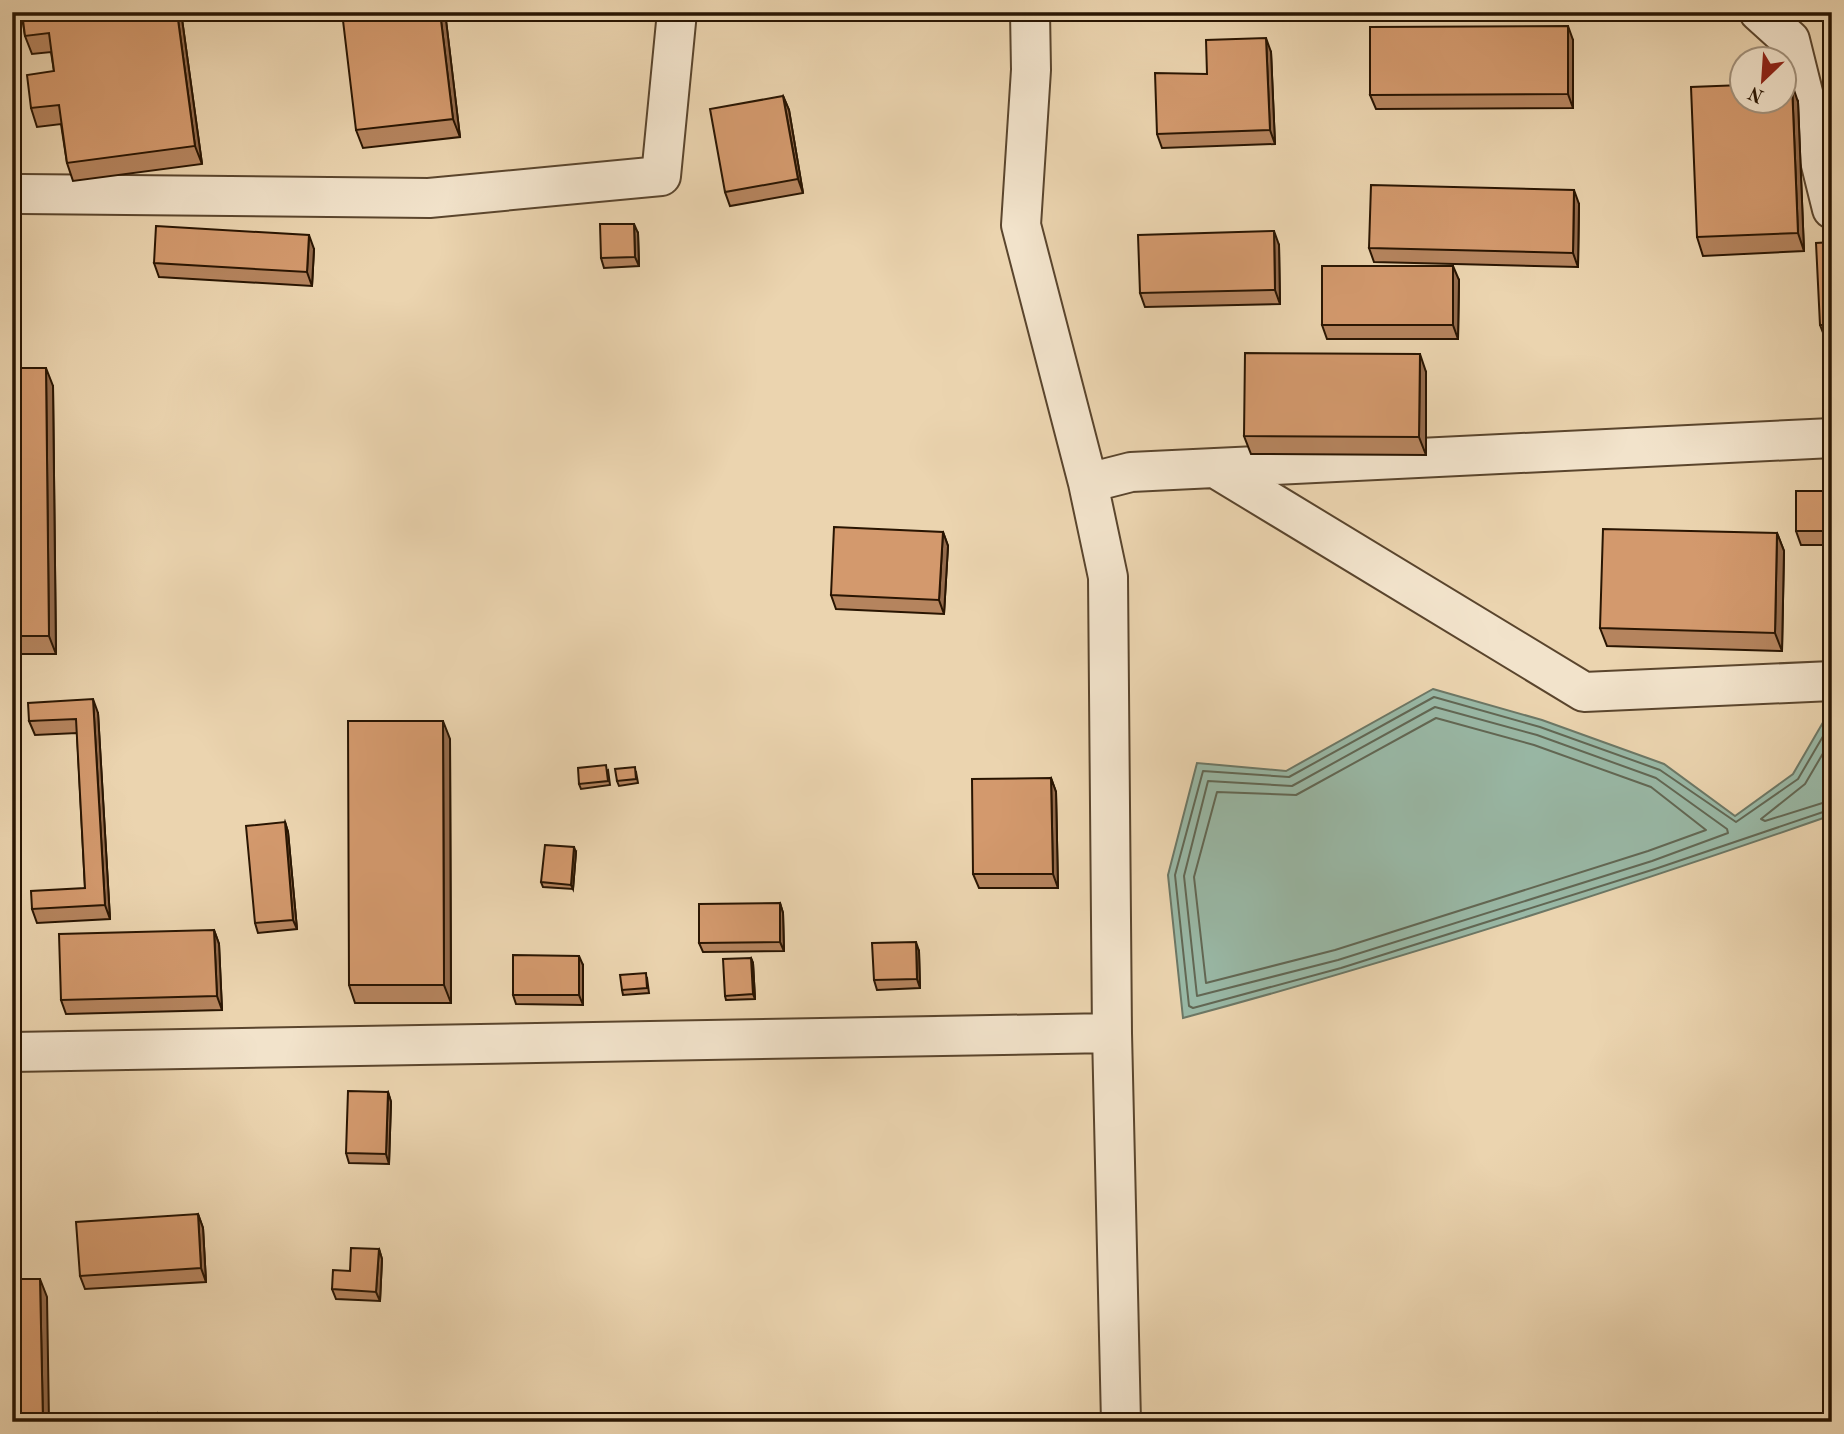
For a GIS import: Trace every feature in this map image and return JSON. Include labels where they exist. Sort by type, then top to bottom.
[{"type":"street","points":[[22,194],[429,198],[661,176],[677,12]]},
{"type":"street","points":[[1030,12],[1031,70],[1021,225],[1088,483],[1108,577],[1112,1033],[1121,1422]]},
{"type":"street","points":[[1759,12],[1790,40],[1832,209]]},
{"type":"street","points":[[1088,483],[1131,472],[1832,438]]},
{"type":"street","points":[[1215,468],[1584,692],[1832,681]]},
{"type":"street","points":[[12,1052],[1112,1033]]},
{"type":"water","points":[[1433,689],[1542,720],[1664,764],[1735,816],[1793,774],[1832,707],[1832,815],[1509,922],[1347,972],[1183,1018],[1168,875],[1197,763],[1286,771]]},
{"type":"building","points":[[22,12],[177,12],[195,146],[67,163],[59,105],[31,108],[27,75],[54,71],[49,33],[25,36]]},
{"type":"building","points":[[342,12],[440,12],[453,119],[356,130]]},
{"type":"building","points":[[1568,26],[1568,94],[1370,95],[1370,27]]},
{"type":"building","points":[[1266,38],[1270,130],[1157,134],[1155,73],[1207,74],[1206,40]]},
{"type":"building","points":[[1728,86],[1728,116],[1793,116],[1798,233],[1697,237],[1691,87]]},
{"type":"building","points":[[783,96],[798,179],[725,192],[710,109]]},
{"type":"building","points":[[1371,185],[1574,190],[1573,253],[1369,248]]},
{"type":"building","points":[[600,224],[634,224],[635,257],[601,258]]},
{"type":"building","points":[[156,226],[309,235],[307,272],[154,263]]},
{"type":"building","points":[[1274,231],[1275,290],[1140,293],[1138,235]]},
{"type":"building","points":[[1832,242],[1832,325],[1820,325],[1816,243]]},
{"type":"building","points":[[1322,266],[1453,266],[1453,325],[1322,325]]},
{"type":"building","points":[[1245,353],[1420,354],[1419,437],[1244,436]]},
{"type":"building","points":[[12,368],[46,368],[49,636],[12,636]]},
{"type":"building","points":[[1796,491],[1832,491],[1832,531],[1796,531]]},
{"type":"building","points":[[834,527],[943,532],[939,600],[831,595]]},
{"type":"building","points":[[1603,529],[1777,533],[1775,633],[1600,628]]},
{"type":"building","points":[[93,699],[105,905],[32,909],[31,891],[85,888],[76,719],[29,721],[28,703]]},
{"type":"building","points":[[348,721],[443,721],[444,985],[349,985]]},
{"type":"building","points":[[606,765],[608,781],[579,784],[578,768]]},
{"type":"building","points":[[635,767],[636,779],[617,781],[615,769]]},
{"type":"building","points":[[1051,778],[1053,874],[973,874],[972,779]]},
{"type":"building","points":[[285,822],[293,920],[255,923],[246,826]]},
{"type":"building","points":[[545,845],[574,847],[571,885],[541,882]]},
{"type":"building","points":[[780,903],[780,942],[699,943],[699,904]]},
{"type":"building","points":[[214,930],[217,996],[61,1000],[59,934]]},
{"type":"building","points":[[916,942],[917,979],[874,980],[872,943]]},
{"type":"building","points":[[513,955],[579,956],[579,995],[513,995]]},
{"type":"building","points":[[751,958],[753,994],[725,996],[723,959]]},
{"type":"building","points":[[646,973],[647,988],[622,990],[620,975]]},
{"type":"building","points":[[348,1091],[388,1092],[386,1154],[346,1153]]},
{"type":"building","points":[[198,1214],[201,1268],[80,1276],[76,1222]]},
{"type":"building","points":[[351,1248],[379,1249],[376,1292],[332,1289],[333,1270],[350,1271]]},
{"type":"building","points":[[12,1279],[40,1279],[43,1422],[12,1422]]},
{"type":"building","points":[[158,1413],[187,1422],[156,1422]]}]
